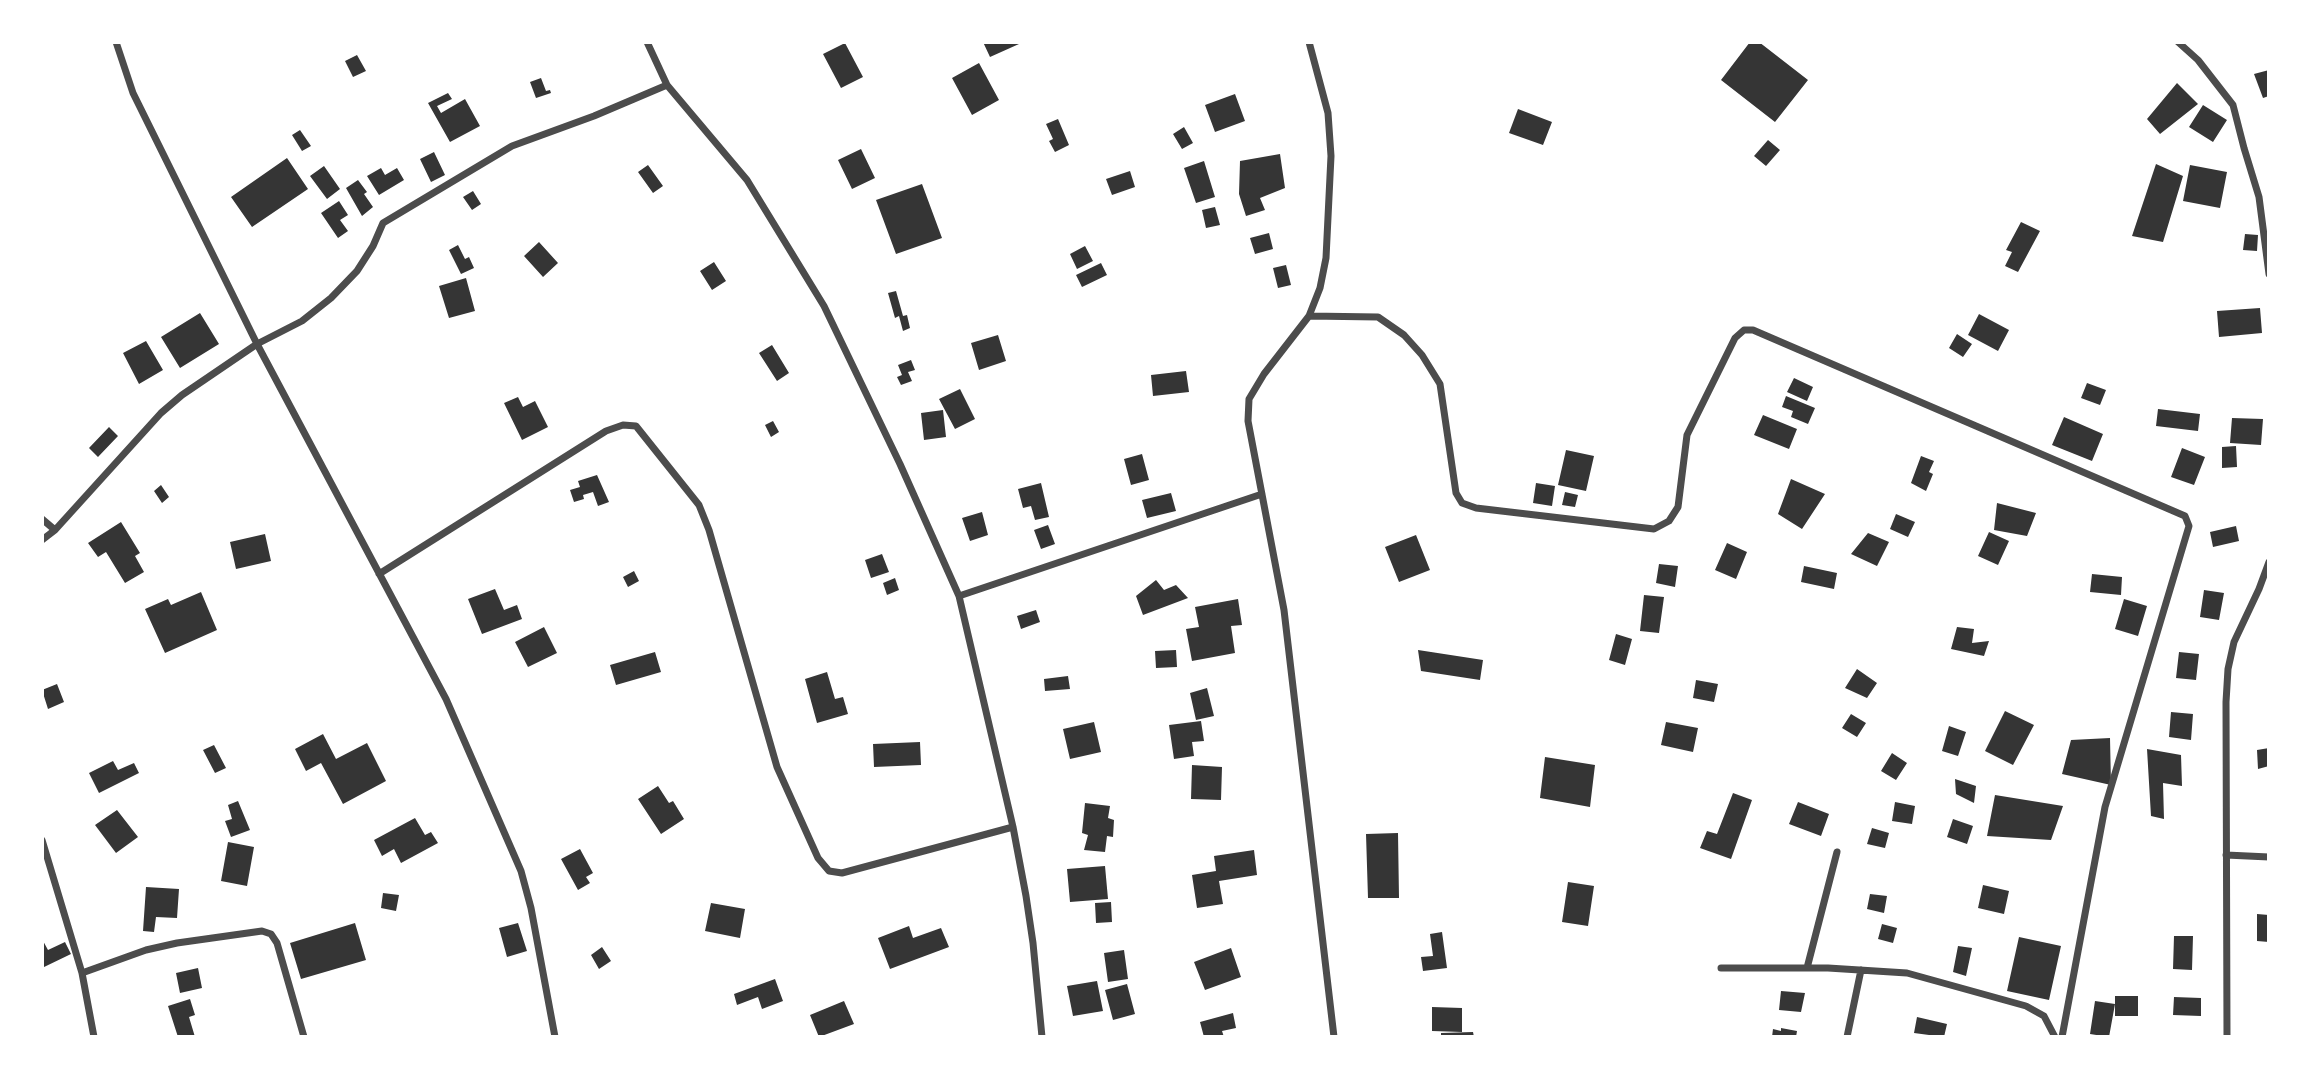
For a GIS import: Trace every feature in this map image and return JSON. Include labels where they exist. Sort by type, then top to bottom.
[{"type":"street","points":[[116,42],[119,59],[133,93],[257,344],[446,699],[521,872],[531,908],[555,1037]]},
{"type":"street","points":[[647,42],[667,85],[747,180],[824,306],[900,464],[959,596],[1013,827],[1033,943],[1042,1037]]},
{"type":"street","points":[[1309,42],[1328,113],[1331,156],[1326,258],[1320,288],[1309,316],[1264,374],[1249,399],[1248,421],[1284,610],[1334,1037]]},
{"type":"street","points":[[2178,42],[2198,60],[2233,105],[2259,197],[2269,274]]},
{"type":"street","points":[[42,540],[55,530],[161,412],[257,344],[302,321],[331,298],[357,271],[373,246],[383,223],[512,146],[594,116],[667,85]]},
{"type":"street","points":[[1309,316],[1378,317],[1404,335],[1422,355],[1440,384],[1456,493],[1462,503],[1476,508],[1654,529],[1669,521],[1678,507],[1687,435],[1735,338],[1744,330],[1753,330],[2185,516],[2189,526],[2105,807],[2062,1037]]},
{"type":"street","points":[[379,573],[606,431],[622,425],[636,426],[699,505],[709,530],[776,767],[818,858],[829,871],[842,873],[1013,827]]},
{"type":"street","points":[[959,596],[1262,494]]},
{"type":"street","points":[[42,519],[55,530]]},
{"type":"street","points":[[2227,1037],[2228,670],[2234,642],[2269,562]]},
{"type":"street","points":[[42,840],[82,973],[94,1037]]},
{"type":"street","points":[[1807,968],[1837,852]]},
{"type":"street","points":[[2227,855],[2269,857]]},
{"type":"street","points":[[82,973],[146,950],[262,931],[271,934],[276,943],[304,1037]]},
{"type":"street","points":[[1721,968],[1807,968],[1907,973],[2026,1006],[2044,1016],[2055,1037]]},
{"type":"street","points":[[1847,1037],[1860,970]]},
{"type":"building","points":[[983,42],[1018,42],[1019,44],[990,57]]},
{"type":"building","points":[[1750,42],[1759,42],[1808,80],[1775,122],[1721,80]]},
{"type":"building","points":[[845,43],[863,77],[841,88],[823,54]]},
{"type":"building","points":[[357,55],[366,71],[353,77],[345,61]]},
{"type":"building","points":[[979,63],[999,100],[972,115],[952,78]]},
{"type":"building","points":[[2269,70],[2269,96],[2263,98],[2254,74]]},
{"type":"building","points":[[541,78],[546,91],[550,90],[551,93],[536,98],[530,82]]},
{"type":"building","points":[[2177,83],[2198,104],[2160,134],[2147,119]]},
{"type":"building","points":[[448,93],[452,99],[437,106],[441,113],[465,99],[480,126],[450,142],[428,103]]},
{"type":"building","points":[[1235,94],[1245,121],[1215,132],[1205,105]]},
{"type":"building","points":[[2203,105],[2227,120],[2213,142],[2189,127]]},
{"type":"building","points":[[1518,109],[1552,122],[1543,145],[1509,133]]},
{"type":"building","points":[[1058,119],[1069,145],[1055,152],[1049,141],[1053,139],[1046,124]]},
{"type":"building","points":[[1184,127],[1193,143],[1182,149],[1173,134]]},
{"type":"building","points":[[300,130],[311,146],[302,151],[292,135]]},
{"type":"building","points":[[1768,140],[1780,150],[1766,166],[1754,156]]},
{"type":"building","points":[[861,149],[875,178],[852,189],[838,160]]},
{"type":"building","points":[[434,152],[445,175],[431,182],[420,159]]},
{"type":"building","points":[[1280,154],[1285,188],[1260,198],[1265,210],[1246,216],[1239,194],[1240,161]]},
{"type":"building","points":[[287,158],[308,189],[252,227],[231,197]]},
{"type":"building","points":[[1204,161],[1215,197],[1196,203],[1184,168]]},
{"type":"building","points":[[2156,164],[2183,176],[2163,242],[2132,236]]},
{"type":"building","points":[[648,165],[663,186],[653,193],[638,172]]},
{"type":"building","points":[[2190,165],[2227,172],[2220,208],[2183,201]]},
{"type":"building","points":[[324,166],[340,189],[327,199],[310,176]]},
{"type":"building","points":[[381,168],[385,175],[397,168],[404,180],[379,195],[367,176]]},
{"type":"building","points":[[1130,171],[1135,187],[1112,195],[1106,179]]},
{"type":"building","points":[[358,180],[373,207],[362,216],[346,188]]},
{"type":"building","points":[[922,184],[942,238],[896,254],[876,200]]},
{"type":"building","points":[[473,191],[481,204],[472,210],[463,197]]},
{"type":"building","points":[[339,201],[348,215],[340,220],[348,231],[338,238],[321,213]]},
{"type":"building","points":[[1215,207],[1220,225],[1206,228],[1202,210]]},
{"type":"building","points":[[2021,222],[2040,231],[2018,272],[2005,266],[2012,252],[2006,250]]},
{"type":"building","points":[[1269,233],[1273,249],[1255,254],[1250,238]]},
{"type":"building","points":[[2245,234],[2258,235],[2257,251],[2243,250]]},
{"type":"building","points":[[539,242],[558,263],[543,277],[524,256]]},
{"type":"building","points":[[458,245],[465,259],[469,257],[474,268],[461,274],[449,250]]},
{"type":"building","points":[[1085,246],[1093,261],[1077,269],[1070,254]]},
{"type":"building","points":[[714,262],[726,281],[712,290],[700,271]]},
{"type":"building","points":[[1101,263],[1107,275],[1082,287],[1076,275]]},
{"type":"building","points":[[1286,265],[1291,285],[1278,288],[1273,268]]},
{"type":"building","points":[[466,278],[475,311],[449,318],[439,286]]},
{"type":"building","points":[[896,291],[903,316],[907,315],[910,328],[903,331],[899,316],[895,318],[888,293]]},
{"type":"building","points":[[2260,308],[2262,333],[2219,337],[2217,311]]},
{"type":"building","points":[[200,313],[219,344],[180,368],[161,337]]},
{"type":"building","points":[[1979,314],[2009,330],[1998,351],[1968,335]]},
{"type":"building","points":[[1957,334],[1972,344],[1963,357],[1949,348]]},
{"type":"building","points":[[998,335],[1006,361],[979,370],[971,343]]},
{"type":"building","points":[[146,341],[163,370],[139,384],[123,353]]},
{"type":"building","points":[[772,345],[789,373],[777,381],[759,353]]},
{"type":"building","points":[[911,360],[915,370],[908,372],[912,381],[901,385],[897,377],[902,375],[898,365]]},
{"type":"building","points":[[1186,371],[1189,392],[1153,396],[1151,375]]},
{"type":"building","points":[[1794,378],[1813,387],[1807,401],[1787,392]]},
{"type":"building","points":[[2087,383],[2106,390],[2100,405],[2081,398]]},
{"type":"building","points":[[960,389],[975,419],[955,429],[939,399]]},
{"type":"building","points":[[1786,396],[1815,408],[1808,424],[1791,417],[1793,411],[1782,407]]},
{"type":"building","points":[[518,397],[523,407],[535,401],[548,427],[522,440],[504,403]]},
{"type":"building","points":[[2158,409],[2200,414],[2198,431],[2156,426]]},
{"type":"building","points":[[943,410],[946,437],[924,440],[921,413]]},
{"type":"building","points":[[1763,415],[1797,429],[1789,449],[1754,435]]},
{"type":"building","points":[[2064,417],[2103,434],[2092,461],[2052,445]]},
{"type":"building","points":[[2232,418],[2263,419],[2261,445],[2230,443]]},
{"type":"building","points":[[773,421],[779,432],[771,437],[765,425]]},
{"type":"building","points":[[109,427],[118,436],[98,457],[89,448]]},
{"type":"building","points":[[2236,446],[2237,467],[2222,468],[2222,447]]},
{"type":"building","points":[[2182,448],[2205,457],[2194,485],[2171,477]]},
{"type":"building","points":[[1566,450],[1594,456],[1586,491],[1558,485]]},
{"type":"building","points":[[1142,454],[1149,480],[1131,485],[1124,459]]},
{"type":"building","points":[[1921,456],[1934,461],[1929,472],[1933,474],[1926,491],[1911,483]]},
{"type":"building","points":[[597,475],[609,502],[598,506],[593,492],[574,502],[570,490],[580,487],[578,481]]},
{"type":"building","points":[[1791,479],[1825,494],[1802,529],[1778,514]]},
{"type":"building","points":[[1041,483],[1049,517],[1035,520],[1031,506],[1023,508],[1018,489]]},
{"type":"building","points":[[1536,483],[1555,486],[1552,506],[1533,503]]},
{"type":"building","points":[[161,485],[169,497],[162,503],[154,491]]},
{"type":"building","points":[[1565,492],[1578,495],[1575,507],[1562,505]]},
{"type":"building","points":[[1171,493],[1176,511],[1147,518],[1142,500]]},
{"type":"building","points":[[1997,503],[2036,513],[2027,536],[1994,530]]},
{"type":"building","points":[[982,512],[988,535],[970,541],[962,518]]},
{"type":"building","points":[[1896,514],[1915,522],[1908,537],[1890,529]]},
{"type":"building","points":[[121,522],[140,553],[135,556],[144,572],[125,583],[106,552],[98,557],[88,543]]},
{"type":"building","points":[[1048,525],[1055,544],[1041,549],[1034,530]]},
{"type":"building","points":[[2236,526],[2239,541],[2213,547],[2210,532]]},
{"type":"building","points":[[1989,532],[2009,541],[1998,565],[1978,556]]},
{"type":"building","points":[[1868,533],[1889,542],[1877,566],[1851,554]]},
{"type":"building","points":[[265,534],[271,561],[236,569],[230,542]]},
{"type":"building","points":[[1416,535],[1430,570],[1399,582],[1385,547]]},
{"type":"building","points":[[1727,543],[1747,552],[1736,579],[1715,570]]},
{"type":"building","points":[[882,554],[889,572],[871,578],[865,560]]},
{"type":"building","points":[[1659,564],[1678,566],[1675,587],[1656,583]]},
{"type":"building","points":[[1804,566],[1837,573],[1834,589],[1801,582]]},
{"type":"building","points":[[634,571],[639,581],[628,587],[623,577]]},
{"type":"building","points":[[2092,574],[2122,577],[2121,595],[2090,592]]},
{"type":"building","points":[[895,578],[899,590],[887,595],[883,583]]},
{"type":"building","points":[[1156,580],[1164,590],[1176,585],[1188,598],[1143,615],[1136,596]]},
{"type":"building","points":[[495,589],[504,610],[517,605],[522,619],[482,634],[468,599]]},
{"type":"building","points":[[2204,590],[2224,593],[2219,620],[2200,617]]},
{"type":"building","points":[[201,592],[217,630],[165,653],[145,609],[168,599],[171,605]]},
{"type":"building","points":[[1644,595],[1664,597],[1659,633],[1640,631]]},
{"type":"building","points":[[1238,599],[1242,625],[1231,626],[1235,653],[1192,661],[1186,629],[1199,627],[1195,607]]},
{"type":"building","points":[[2124,599],[2147,606],[2138,636],[2115,629]]},
{"type":"building","points":[[1036,610],[1040,622],[1021,629],[1017,616]]},
{"type":"building","points":[[544,627],[557,653],[528,667],[515,642]]},
{"type":"building","points":[[1957,627],[1974,629],[1972,643],[1989,641],[1984,656],[1951,649]]},
{"type":"building","points":[[1616,634],[1632,639],[1625,665],[1609,660]]},
{"type":"building","points":[[1176,650],[1177,667],[1156,668],[1155,651]]},
{"type":"building","points":[[1418,650],[1483,660],[1480,680],[1421,671]]},
{"type":"building","points":[[655,652],[661,672],[616,685],[610,665]]},
{"type":"building","points":[[2179,652],[2199,654],[2196,680],[2176,678]]},
{"type":"building","points":[[1857,669],[1877,683],[1867,698],[1845,688]]},
{"type":"building","points":[[827,672],[835,699],[843,697],[848,714],[817,723],[805,679]]},
{"type":"building","points":[[1068,676],[1070,689],[1045,691],[1044,679]]},
{"type":"building","points":[[1696,680],[1718,684],[1714,702],[1693,698]]},
{"type":"building","points":[[57,684],[64,702],[48,709],[42,690]]},
{"type":"building","points":[[1207,688],[1214,716],[1196,720],[1190,693]]},
{"type":"building","points":[[2005,711],[2034,725],[2013,765],[1985,751]]},
{"type":"building","points":[[2171,712],[2193,714],[2191,740],[2169,737]]},
{"type":"building","points":[[1851,714],[1866,723],[1857,737],[1842,728]]},
{"type":"building","points":[[1201,721],[1204,741],[1192,742],[1194,756],[1174,759],[1169,725]]},
{"type":"building","points":[[1094,722],[1101,752],[1070,759],[1063,729]]},
{"type":"building","points":[[1666,722],[1698,728],[1693,752],[1661,745]]},
{"type":"building","points":[[1949,726],[1966,732],[1958,756],[1942,751]]},
{"type":"building","points":[[323,734],[336,759],[367,743],[386,781],[343,804],[321,763],[306,771],[295,749]]},
{"type":"building","points":[[2110,738],[2111,785],[2062,774],[2071,740]]},
{"type":"building","points":[[920,742],[921,765],[874,767],[873,744]]},
{"type":"building","points":[[214,745],[226,768],[215,773],[203,750]]},
{"type":"building","points":[[2269,748],[2269,766],[2258,769],[2257,750]]},
{"type":"building","points":[[2147,749],[2181,755],[2182,786],[2163,783],[2164,819],[2151,816]]},
{"type":"building","points":[[1892,753],[1907,763],[1896,780],[1881,771]]},
{"type":"building","points":[[1545,757],[1595,765],[1590,807],[1540,798]]},
{"type":"building","points":[[113,761],[118,770],[134,763],[139,773],[99,793],[89,773]]},
{"type":"building","points":[[1192,765],[1222,767],[1221,800],[1191,799]]},
{"type":"building","points":[[1955,779],[1976,786],[1974,803],[1956,794]]},
{"type":"building","points":[[658,786],[669,803],[673,801],[684,819],[661,834],[638,799]]},
{"type":"building","points":[[1733,793],[1752,800],[1731,859],[1700,848],[1707,831],[1717,834]]},
{"type":"building","points":[[1995,795],[2063,806],[2051,840],[1987,836]]},
{"type":"building","points":[[238,801],[250,830],[231,837],[225,821],[232,819],[228,805]]},
{"type":"building","points":[[1798,802],[1829,814],[1821,836],[1789,824]]},
{"type":"building","points":[[1895,802],[1915,806],[1912,824],[1892,821]]},
{"type":"building","points":[[1085,803],[1110,806],[1108,818],[1114,820],[1113,837],[1107,836],[1105,852],[1084,850],[1088,835],[1082,833]]},
{"type":"building","points":[[117,810],[138,837],[116,853],[95,825]]},
{"type":"building","points":[[415,818],[425,835],[431,832],[438,843],[401,863],[394,849],[382,856],[374,840]]},
{"type":"building","points":[[1953,819],[1973,826],[1967,844],[1947,837]]},
{"type":"building","points":[[1872,828],[1889,833],[1885,848],[1867,844]]},
{"type":"building","points":[[1398,833],[1399,898],[1368,898],[1366,834]]},
{"type":"building","points":[[228,842],[254,847],[247,886],[221,881]]},
{"type":"building","points":[[580,849],[593,873],[586,877],[590,883],[578,890],[561,859]]},
{"type":"building","points":[[1254,850],[1257,875],[1219,881],[1223,904],[1197,908],[1192,875],[1216,871],[1214,856]]},
{"type":"building","points":[[1105,866],[1108,899],[1070,902],[1067,869]]},
{"type":"building","points":[[1568,882],[1594,886],[1588,926],[1562,922]]},
{"type":"building","points":[[1983,885],[2009,891],[2004,914],[1978,908]]},
{"type":"building","points":[[146,887],[179,889],[177,918],[156,917],[154,932],[143,931]]},
{"type":"building","points":[[383,893],[399,895],[396,911],[381,908]]},
{"type":"building","points":[[1870,894],[1887,896],[1884,913],[1867,909]]},
{"type":"building","points":[[1111,902],[1112,922],[1096,923],[1095,903]]},
{"type":"building","points":[[711,903],[745,909],[740,938],[705,931]]},
{"type":"building","points":[[2257,914],[2269,915],[2269,942],[2257,941]]},
{"type":"building","points":[[355,923],[366,960],[301,979],[290,943]]},
{"type":"building","points":[[518,923],[527,951],[507,957],[499,928]]},
{"type":"building","points":[[1882,924],[1897,928],[1893,943],[1878,939]]},
{"type":"building","points":[[909,926],[913,938],[941,928],[949,947],[890,969],[878,938]]},
{"type":"building","points":[[1442,932],[1447,968],[1423,971],[1421,957],[1433,956],[1430,934]]},
{"type":"building","points":[[2174,936],[2193,936],[2192,970],[2173,969]]},
{"type":"building","points":[[2019,937],[2061,946],[2049,1000],[2007,991]]},
{"type":"building","points":[[42,939],[48,950],[65,942],[71,954],[42,968]]},
{"type":"building","points":[[1958,946],[1972,948],[1966,976],[1953,972]]},
{"type":"building","points":[[602,947],[611,961],[599,969],[591,955]]},
{"type":"building","points":[[1231,948],[1241,977],[1205,990],[1194,962]]},
{"type":"building","points":[[1124,950],[1128,979],[1108,982],[1104,953]]},
{"type":"building","points":[[198,968],[202,988],[180,993],[176,973]]},
{"type":"building","points":[[775,979],[783,1001],[762,1009],[758,997],[737,1005],[734,994]]},
{"type":"building","points":[[1097,981],[1103,1011],[1073,1016],[1067,986]]},
{"type":"building","points":[[1127,984],[1135,1014],[1113,1020],[1105,990]]},
{"type":"building","points":[[1781,991],[1805,993],[1801,1012],[1779,1010]]},
{"type":"building","points":[[2115,996],[2138,996],[2138,1016],[2115,1016]]},
{"type":"building","points":[[2174,997],[2201,998],[2201,1016],[2173,1015]]},
{"type":"building","points":[[190,999],[195,1015],[189,1017],[195,1037],[178,1037],[168,1006]]},
{"type":"building","points":[[844,1001],[854,1024],[819,1037],[810,1015]]},
{"type":"building","points":[[2095,1001],[2115,1004],[2109,1037],[2090,1034]]},
{"type":"building","points":[[1432,1007],[1462,1008],[1462,1032],[1432,1031]]},
{"type":"building","points":[[1233,1013],[1236,1028],[1222,1031],[1224,1037],[1204,1037],[1200,1022]]},
{"type":"building","points":[[1917,1017],[1947,1024],[1944,1037],[1914,1033]]},
{"type":"building","points":[[1781,1028],[1797,1031],[1796,1037],[1772,1037],[1773,1029],[1781,1031]]},
{"type":"building","points":[[1473,1032],[1474,1037],[1441,1037],[1441,1033]]}]
